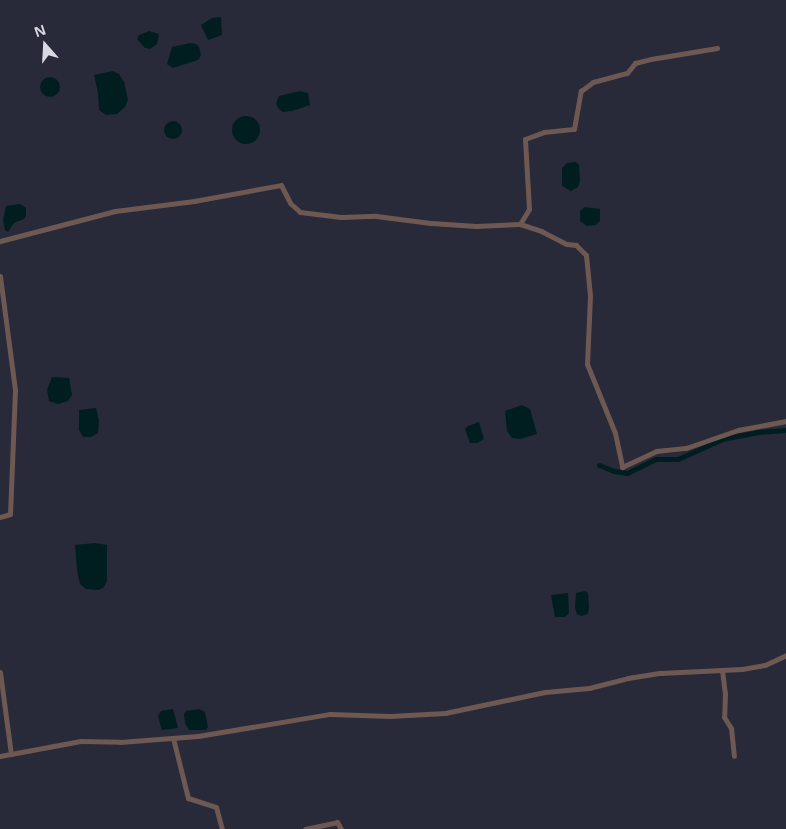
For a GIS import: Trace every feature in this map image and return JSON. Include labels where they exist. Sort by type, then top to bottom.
[{"type":"street","points":[[520,224],[529,209],[525,139],[544,132],[574,129],[581,91],[593,82],[627,73],[636,63],[717,48]]},
{"type":"street","points":[[0,240],[115,211],[194,201],[281,185],[290,203],[300,212],[341,216],[376,216],[458,225],[520,224],[541,231],[566,244],[576,245],[586,255],[590,296],[587,364],[615,433],[622,467],[656,451],[686,448],[738,430],[786,421]]},
{"type":"street","points":[[0,276],[15,390],[10,514],[0,517]]},
{"type":"street","points":[[0,756],[81,741],[120,742],[173,738],[330,714],[390,716],[445,713],[545,692],[589,688],[628,678],[661,673],[722,670],[765,665],[786,655]]},
{"type":"street","points":[[722,670],[725,693],[724,717],[731,728],[734,756]]},
{"type":"street","points":[[0,672],[11,754]]},
{"type":"street","points":[[173,738],[188,798],[216,807],[222,829]]},
{"type":"street","points":[[305,829],[338,822],[341,829]]},
{"type":"shaded area","points":[[221,17],[222,35],[208,40],[201,25],[212,18]]},
{"type":"shaded area","points":[[149,31],[159,34],[157,44],[150,49],[145,48],[137,39],[139,35]]},
{"type":"shaded area","points":[[190,43],[196,44],[199,47],[201,55],[198,60],[173,68],[167,64],[172,47]]},
{"type":"shaded area","points":[[113,71],[119,74],[124,82],[128,100],[125,107],[117,114],[106,115],[99,110],[94,75]]},
{"type":"shaded area","points":[[50,77],[57,80],[60,87],[57,94],[50,97],[43,94],[40,87],[43,80]]},
{"type":"shaded area","points":[[300,91],[308,93],[310,105],[292,111],[283,112],[279,109],[276,104],[279,96]]},
{"type":"shaded area","points":[[246,116],[256,120],[260,130],[256,140],[246,144],[236,140],[232,130],[236,120]]},
{"type":"shaded area","points":[[173,121],[180,123],[182,130],[180,137],[173,139],[166,137],[164,130],[166,123]]},
{"type":"shaded area","points":[[576,162],[579,165],[580,181],[578,187],[571,191],[562,186],[562,168],[567,163]]},
{"type":"shaded area","points":[[20,204],[26,208],[26,216],[24,219],[14,223],[8,232],[5,230],[3,220],[6,206]]},
{"type":"shaded area","points":[[585,207],[600,209],[600,221],[596,225],[587,226],[580,221],[580,211]]},
{"type":"shaded area","points":[[52,377],[69,378],[72,395],[68,401],[58,404],[49,401],[47,390]]},
{"type":"shaded area","points":[[522,405],[530,409],[537,434],[520,439],[512,438],[507,431],[505,411]]},
{"type":"shaded area","points":[[96,408],[99,421],[98,433],[91,437],[83,437],[79,430],[79,410]]},
{"type":"shaded area","points":[[479,422],[484,439],[477,443],[470,443],[465,429]]},
{"type":"shaded area","points":[[95,543],[107,545],[107,581],[104,587],[99,590],[86,589],[80,584],[77,570],[75,545]]},
{"type":"shaded area","points":[[585,591],[588,593],[588,614],[581,616],[577,614],[575,608],[576,593]]},
{"type":"shaded area","points":[[568,593],[569,613],[565,617],[555,617],[551,595]]},
{"type":"shaded area","points":[[173,709],[178,728],[162,730],[158,716],[161,711]]},
{"type":"shaded area","points":[[199,709],[205,712],[208,727],[206,730],[189,730],[185,723],[184,714],[186,711]]},
{"type":"waterway","points":[[599,465],[614,471],[627,473],[656,459],[678,459],[722,439],[758,432],[786,430]]}]
